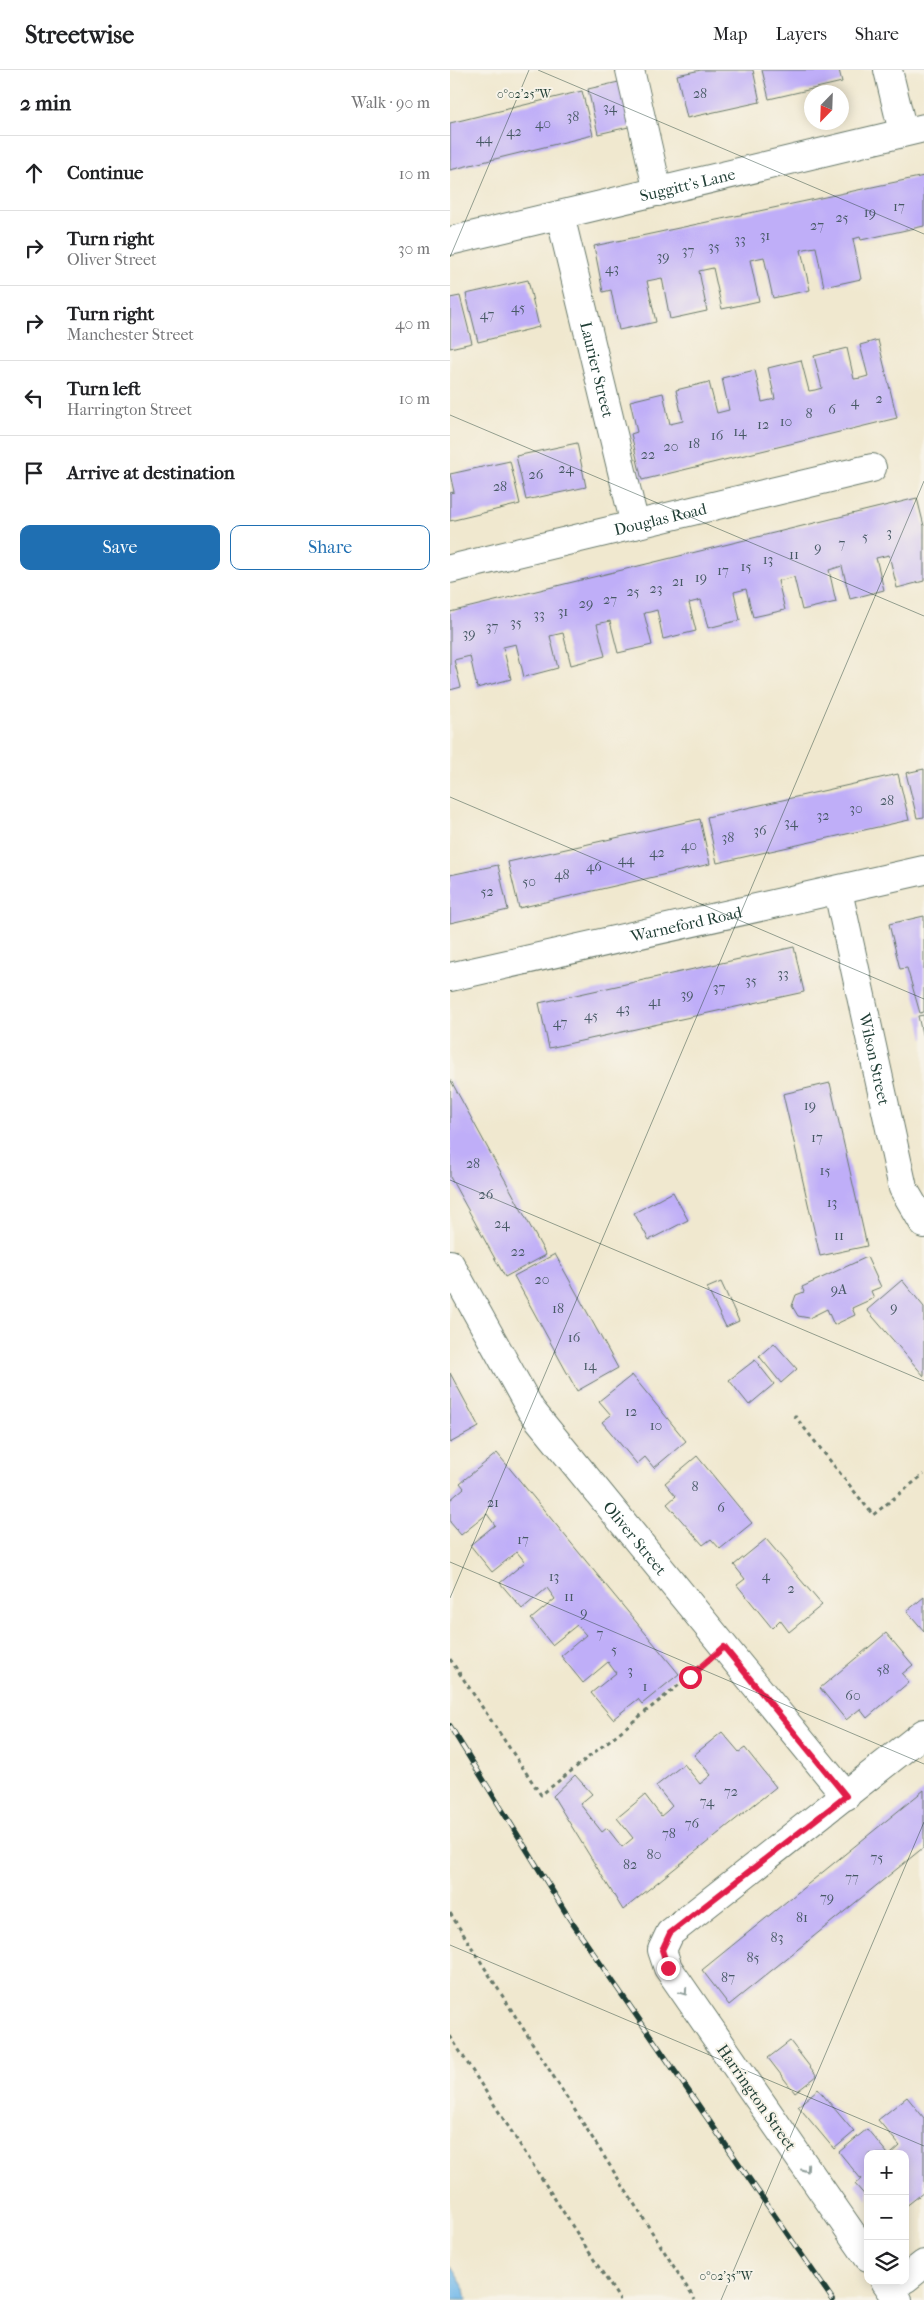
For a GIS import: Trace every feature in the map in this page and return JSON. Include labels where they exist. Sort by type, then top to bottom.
[{"type":"street","points":[[630,70],[658,192]]},
{"type":"street","points":[[888,70],[913,130]]},
{"type":"street","name":"Suggitt's Lane","points":[[450,241],[913,130]]},
{"type":"street","name":"Laurier Street","points":[[560,215],[635,525]]},
{"type":"street","name":"Douglas Road","points":[[450,569],[872,468]]},
{"type":"street","name":"Warneford Road","points":[[450,977],[924,870]]},
{"type":"street","name":"Wilson Street","points":[[838,890],[903,1188],[924,1224]]},
{"type":"street","name":"Oliver Street","points":[[450,1264],[531,1410],[846,1796]]},
{"type":"street","points":[[846,1796],[924,1733]]},
{"type":"street","name":"Harrington Street","points":[[846,1796],[670,1933],[662,1950],[668,1968],[864,2251]]},
{"type":"street","points":[[896,2286],[924,2264]]},
{"type":"path","points":[[794,1415],[873,1515],[924,1474]]},
{"type":"path","points":[[450,1659],[541,1795],[690,1677],[724,1647]]},
{"type":"path","points":[[450,1913],[695,2300]]},
{"type":"path","points":[[450,2036],[620,2300]]},
{"type":"water","points":[[450,2265],[465,2289],[467,2300],[450,2300]]},
{"type":"building","points":[[701,70],[753,70],[760,102],[687,118],[677,75]]},
{"type":"building","points":[[762,70],[839,70],[842,82],[829,85],[804,85],[804,91],[769,99]]},
{"type":"building","points":[[623,81],[633,126],[598,134],[588,89]]},
{"type":"building","points":[[582,91],[593,135],[450,170],[450,123]]},
{"type":"building","points":[[924,176],[924,226],[861,240],[860,237],[853,239],[861,279],[824,287],[816,247],[809,248],[801,250],[810,290],[773,298],[764,257],[750,260],[759,301],[722,309],[713,268],[699,271],[707,311],[670,319],[662,278],[647,281],[656,322],[619,330],[611,290],[603,292],[594,246]]},
{"type":"building","points":[[528,280],[539,327],[478,342],[466,294]]},
{"type":"building","points":[[460,296],[472,343],[450,348],[450,298]]},
{"type":"building","points":[[878,340],[897,418],[642,480],[631,434],[637,432],[630,401],[663,393],[670,424],[683,421],[676,390],[709,382],[717,413],[729,410],[722,378],[755,370],[762,402],[775,399],[768,368],[801,360],[809,391],[815,390],[822,388],[814,356],[847,348],[854,379],[861,378],[868,376],[860,345]]},
{"type":"building","points":[[577,443],[586,487],[526,500],[516,456]]},
{"type":"building","points":[[510,461],[520,504],[450,521],[450,493],[454,492],[450,474]]},
{"type":"building","points":[[917,498],[924,526],[924,581],[897,588],[889,555],[876,558],[884,590],[850,599],[842,566],[829,570],[836,602],[802,610],[794,577],[778,581],[785,610],[753,617],[746,589],[734,592],[740,620],[708,628],[701,600],[689,603],[696,631],[663,639],[657,610],[644,613],[652,645],[618,653],[610,621],[597,624],[605,656],[571,665],[563,633],[550,636],[558,668],[524,677],[516,644],[503,647],[511,679],[477,688],[470,656],[454,660],[461,687],[450,690],[450,612]]},
{"type":"building","points":[[924,769],[924,817],[917,818],[906,773]]},
{"type":"building","points":[[898,774],[909,820],[717,863],[707,817]]},
{"type":"building","points":[[700,819],[710,864],[519,908],[508,862]]},
{"type":"building","points":[[498,865],[508,910],[450,923],[450,875]]},
{"type":"building","points":[[924,916],[924,1012],[920,1013],[907,968],[900,969],[889,924]]},
{"type":"building","points":[[794,947],[804,992],[549,1048],[539,1003]]},
{"type":"building","points":[[924,1015],[924,1038],[923,1038],[918,1016]]},
{"type":"building","points":[[450,1079],[546,1255],[505,1277],[450,1177]]},
{"type":"building","points":[[830,1083],[867,1246],[820,1256],[783,1094]]},
{"type":"building","points":[[673,1192],[688,1220],[649,1240],[634,1213]]},
{"type":"building","points":[[555,1254],[618,1368],[577,1391],[514,1276]]},
{"type":"building","points":[[867,1257],[881,1287],[871,1291],[874,1298],[852,1308],[855,1315],[834,1325],[827,1309],[809,1318],[798,1316],[792,1306],[796,1295],[804,1292],[802,1287]]},
{"type":"building","points":[[902,1280],[924,1307],[924,1376],[867,1310]]},
{"type":"building","points":[[721,1282],[739,1321],[726,1327],[707,1288]]},
{"type":"building","points":[[774,1343],[797,1369],[781,1383],[759,1356]]},
{"type":"building","points":[[755,1360],[774,1384],[749,1405],[729,1380]]},
{"type":"building","points":[[450,1373],[479,1427],[450,1443]]},
{"type":"building","points":[[632,1375],[686,1441],[654,1468],[645,1457],[637,1464],[602,1422],[611,1415],[599,1401]]},
{"type":"building","points":[[497,1453],[679,1674],[642,1704],[638,1699],[613,1719],[591,1693],[616,1673],[608,1662],[583,1683],[561,1656],[586,1635],[577,1625],[552,1645],[531,1619],[555,1599],[547,1588],[522,1609],[500,1583],[525,1562],[517,1552],[492,1572],[470,1545],[495,1525],[487,1514],[461,1535],[450,1522],[450,1500],[464,1488],[460,1483]]},
{"type":"building","points":[[697,1456],[752,1523],[720,1549],[711,1539],[703,1545],[667,1504],[676,1496],[665,1483]]},
{"type":"building","points":[[766,1539],[822,1605],[789,1632],[780,1620],[772,1628],[737,1585],[745,1579],[734,1565]]},
{"type":"building","points":[[924,1597],[924,1631],[907,1611]]},
{"type":"building","points":[[886,1633],[913,1665],[902,1674],[909,1682],[867,1718],[860,1709],[846,1720],[820,1688]]},
{"type":"building","points":[[722,1732],[739,1752],[745,1748],[776,1787],[623,1910],[553,1796],[575,1775],[592,1794],[580,1804],[602,1832],[607,1828],[622,1847],[633,1838],[617,1818],[645,1795],[661,1816],[672,1806],[656,1786],[684,1764],[700,1784],[711,1775],[694,1755]]},
{"type":"building","points":[[924,1790],[924,1847],[729,2005],[702,1970]]},
{"type":"building","points":[[790,2041],[817,2076],[795,2093],[768,2058]]},
{"type":"building","points":[[818,2089],[854,2132],[834,2149],[798,2106]]},
{"type":"building","points":[[907,2097],[924,2118],[924,2192],[909,2204],[909,2150],[896,2150],[900,2146],[878,2120]]},
{"type":"building","points":[[867,2129],[885,2150],[864,2150],[864,2194],[855,2184],[861,2179],[839,2152]]},
{"type":"railway","points":[[450,1726],[571,1921],[833,2300]]},
{"type":"route","points":[[668,1968],[662,1950],[670,1933],[846,1796],[724,1647],[690,1677]]}]
